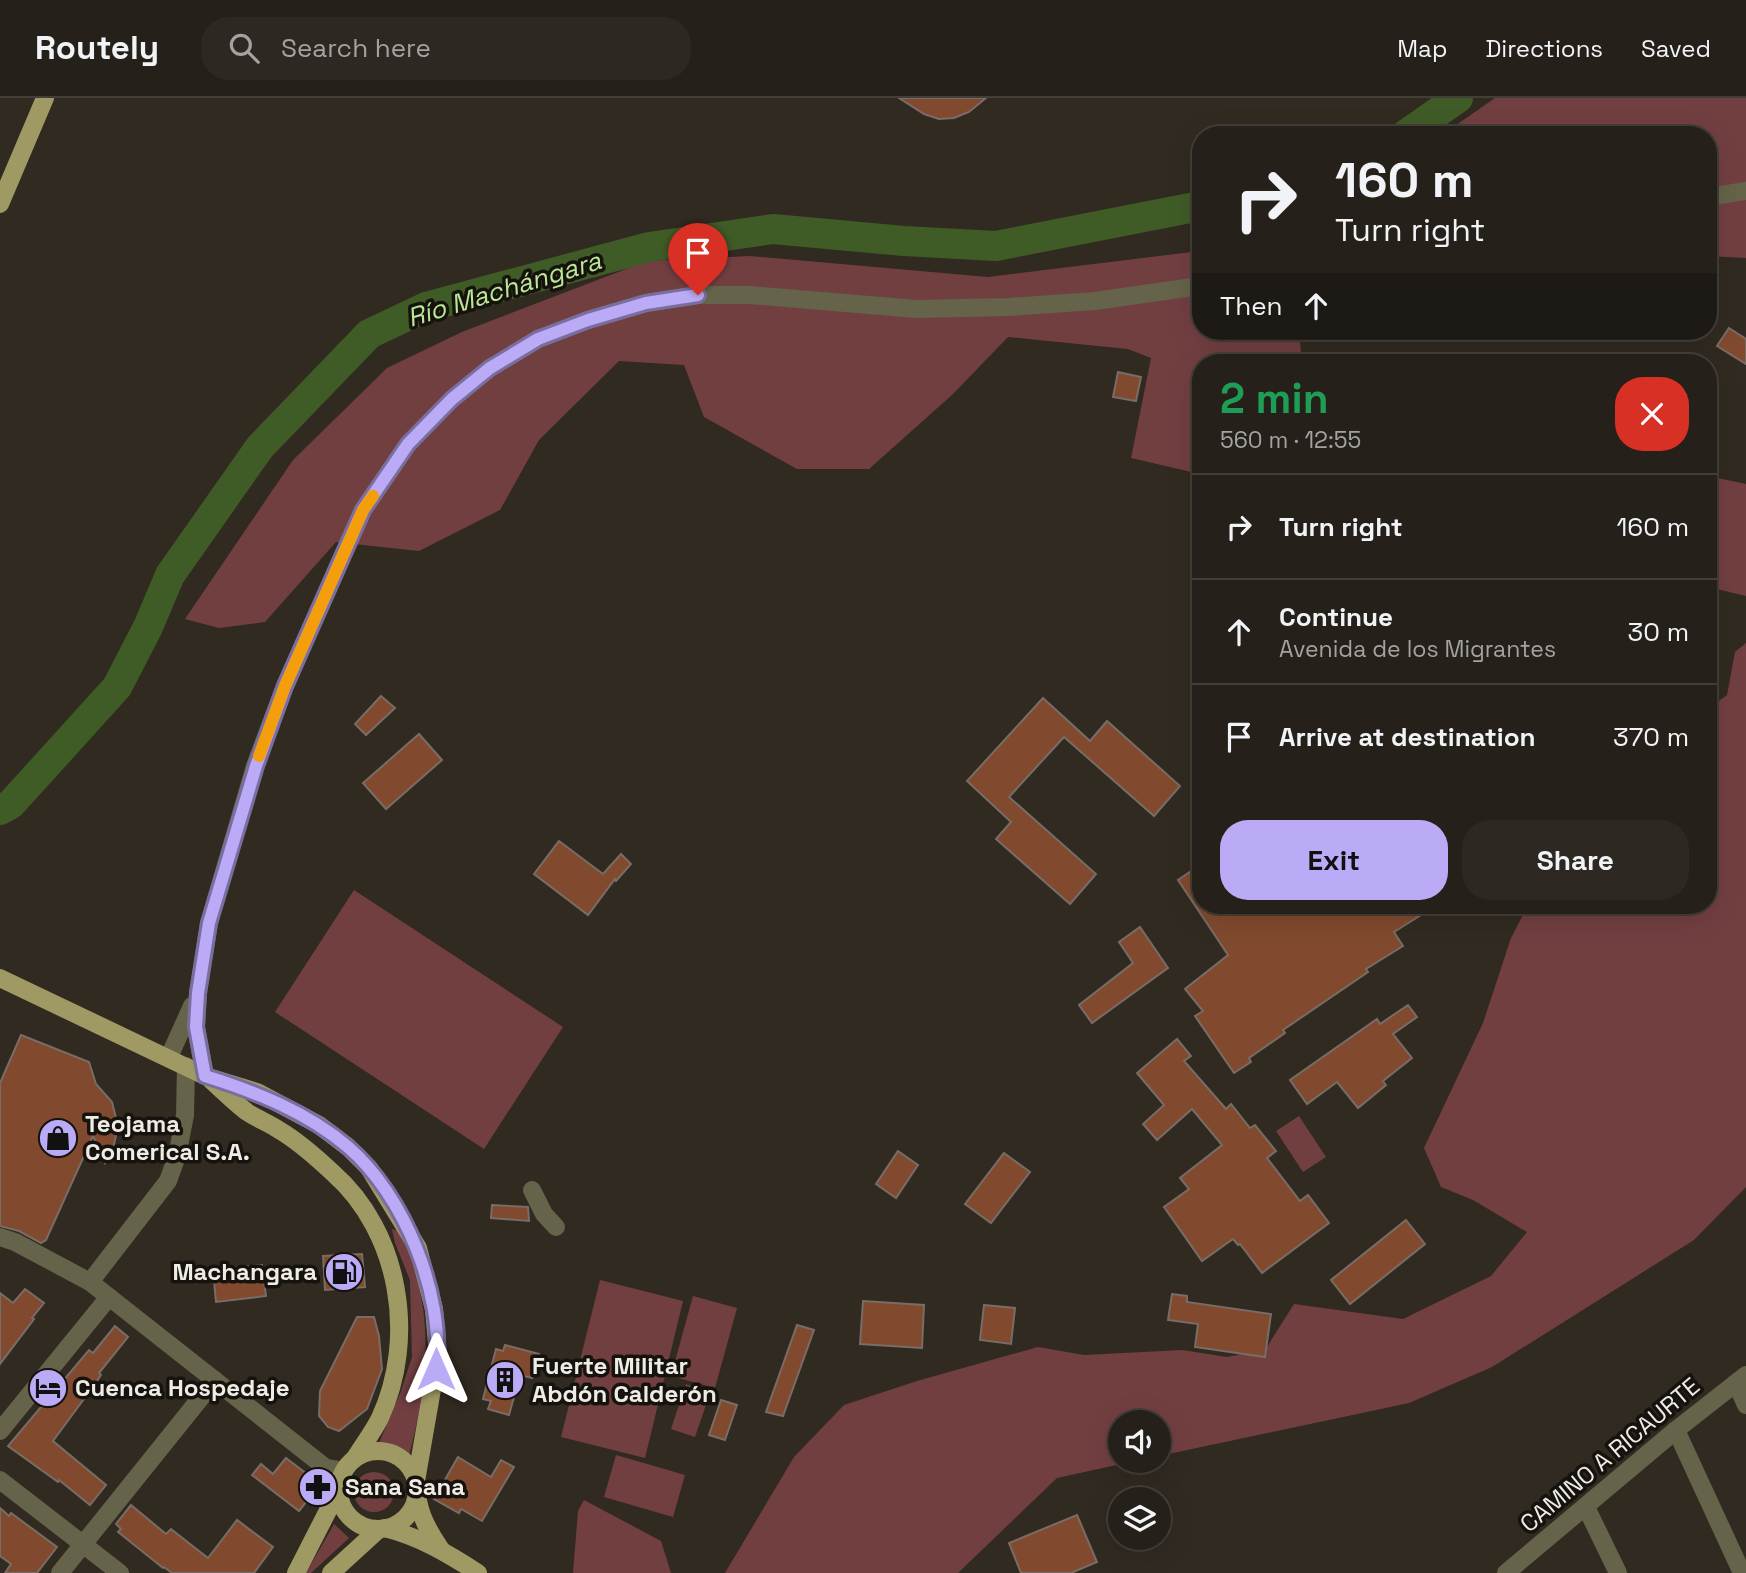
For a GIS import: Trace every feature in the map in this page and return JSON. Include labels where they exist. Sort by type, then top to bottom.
[{"type":"main road","points":[[0,204],[45,98]]},
{"type":"main road","points":[[0,978],[205,1076],[257,1092],[319,1125],[348,1147],[369,1168],[418,1248],[434,1309],[438,1354],[411,1511],[405,1518],[382,1529],[331,1573]]},
{"type":"main road","points":[[205,1076],[246,1111],[280,1130],[335,1174],[356,1198],[375,1226],[390,1260],[398,1298],[397,1356],[380,1418],[349,1465],[296,1573]]},
{"type":"main road","points":[[349,1465],[366,1453],[379,1451],[402,1460],[411,1469],[423,1520],[440,1548]]},
{"type":"main road","points":[[339,1489],[344,1510],[362,1526],[416,1537],[440,1548],[478,1573]]},
{"type":"street","points":[[1717,196],[1746,191]]},
{"type":"street","points":[[205,1076],[196,1027],[198,993],[209,923],[256,766],[285,686],[363,510],[408,444],[452,399],[490,368],[538,339],[588,320],[646,303],[698,295],[749,295],[930,309],[1095,301],[1192,287]]},
{"type":"street","points":[[169,1058],[198,993]]},
{"type":"street","points":[[90,1282],[168,1181],[177,1156],[185,1115],[186,1066]]},
{"type":"street","points":[[533,1190],[544,1214],[556,1227]]},
{"type":"street","points":[[0,1237],[15,1242],[90,1282],[326,1468],[349,1465]]},
{"type":"street","points":[[0,1431],[108,1297]]},
{"type":"street","points":[[1741,1379],[1746,1405]]},
{"type":"street","name":"CAMINO A RICAURTE","points":[[1506,1573],[1741,1379]]},
{"type":"street","points":[[60,1573],[215,1380]]},
{"type":"street","points":[[1676,1430],[1742,1573]]},
{"type":"street","points":[[0,1480],[120,1573]]},
{"type":"street","points":[[1586,1507],[1618,1573]]},
{"type":"shaded area","points":[[1495,98],[1746,98],[1746,258],[1717,256],[1717,126],[1455,126]]},
{"type":"shaded area","points":[[1192,252],[1192,340],[1300,340],[1301,354],[1192,354],[1192,472],[1131,458],[1151,358],[1128,349],[1008,337],[953,394],[869,469],[797,469],[704,417],[684,365],[619,361],[539,440],[500,510],[419,551],[336,542],[265,622],[219,628],[185,619],[293,460],[387,368],[462,332],[647,261],[750,256],[988,277]]},
{"type":"shaded area","points":[[1717,478],[1746,484],[1746,596],[1717,589]]},
{"type":"shaded area","points":[[1746,643],[1746,1187],[1694,1240],[1492,1367],[1409,1403],[1171,1453],[1171,1410],[1108,1410],[1108,1467],[1057,1478],[958,1573],[725,1573],[794,1457],[844,1405],[1038,1347],[1084,1355],[1182,1350],[1227,1357],[1265,1350],[1294,1304],[1403,1319],[1491,1276],[1527,1232],[1473,1200],[1441,1187],[1424,1148],[1483,1023],[1511,938],[1523,914],[1717,914],[1717,702],[1727,695],[1735,652]]},
{"type":"shaded area","points":[[354,890],[563,1027],[484,1149],[275,1012]]},
{"type":"shaded area","points":[[1299,1116],[1326,1157],[1303,1172],[1276,1131]]},
{"type":"shaded area","points":[[392,1229],[401,1232],[412,1261],[424,1316],[425,1370],[409,1456],[379,1443],[412,1357],[410,1280]]},
{"type":"shaded area","points":[[600,1280],[683,1301],[645,1458],[561,1437]]},
{"type":"shaded area","points":[[693,1296],[737,1308],[715,1388],[671,1376]]},
{"type":"shaded area","points":[[686,1384],[710,1393],[695,1437],[671,1429]]},
{"type":"shaded area","points":[[616,1455],[685,1475],[673,1517],[604,1497]]},
{"type":"shaded area","points":[[374,1472],[382,1473],[388,1478],[393,1484],[393,1500],[388,1506],[382,1511],[374,1512],[366,1511],[360,1506],[355,1500],[354,1492],[355,1484],[360,1478],[366,1473]]},
{"type":"shaded area","points":[[584,1500],[661,1541],[671,1573],[573,1573],[578,1511]]},
{"type":"shaded area","points":[[334,1524],[349,1538],[311,1573],[306,1573]]},
{"type":"building","points":[[899,98],[986,98],[969,112],[954,118],[939,119],[924,114]]},
{"type":"building","points":[[1729,328],[1746,339],[1746,364],[1717,346]]},
{"type":"building","points":[[1118,372],[1141,377],[1136,401],[1113,397]]},
{"type":"building","points":[[381,696],[395,708],[366,735],[355,724]]},
{"type":"building","points":[[1043,698],[1090,741],[1107,721],[1180,786],[1154,816],[1064,737],[1009,797],[1096,874],[1070,904],[996,839],[1011,822],[967,781]]},
{"type":"building","points":[[419,734],[442,760],[386,809],[363,783]]},
{"type":"building","points":[[559,841],[603,874],[621,854],[631,864],[616,881],[615,879],[588,915],[534,874]]},
{"type":"building","points":[[1192,870],[1192,901],[1178,880]]},
{"type":"building","points":[[1201,914],[1423,914],[1394,932],[1403,946],[1366,969],[1368,972],[1283,1030],[1285,1033],[1249,1058],[1251,1062],[1234,1073],[1195,1016],[1203,1011],[1185,989],[1228,955]]},
{"type":"building","points":[[1140,927],[1168,968],[1092,1023],[1079,1005],[1133,963],[1119,942]]},
{"type":"building","points":[[1408,1005],[1417,1017],[1393,1034],[1412,1058],[1383,1081],[1386,1085],[1358,1108],[1337,1082],[1307,1104],[1290,1080],[1377,1019],[1380,1024]]},
{"type":"building","name":"Teojama Comerical S.A.","points":[[21,1035],[89,1062],[96,1084],[112,1102],[118,1126],[113,1149],[105,1163],[93,1136],[46,1240],[41,1243],[19,1231],[0,1226],[0,1083]]},
{"type":"building","points":[[1177,1039],[1191,1056],[1184,1061],[1226,1109],[1231,1104],[1250,1128],[1255,1125],[1276,1151],[1267,1158],[1300,1201],[1308,1195],[1329,1223],[1262,1273],[1233,1239],[1202,1261],[1164,1207],[1189,1189],[1180,1178],[1222,1145],[1192,1109],[1157,1140],[1143,1124],[1164,1105],[1137,1073]]},
{"type":"building","points":[[898,1151],[918,1165],[896,1198],[876,1184]]},
{"type":"building","points":[[1004,1153],[1030,1172],[991,1223],[965,1204]]},
{"type":"building","points":[[492,1205],[528,1207],[529,1221],[491,1218]]},
{"type":"building","points":[[1406,1220],[1425,1244],[1350,1304],[1331,1280]]},
{"type":"building","name":"Machangara","points":[[362,1254],[365,1287],[325,1290],[323,1256]]},
{"type":"building","points":[[262,1265],[266,1296],[216,1302],[213,1270]]},
{"type":"building","points":[[25,1289],[44,1303],[0,1364],[0,1293],[13,1303]]},
{"type":"building","points":[[1172,1294],[1187,1296],[1187,1302],[1271,1314],[1265,1357],[1195,1347],[1198,1324],[1168,1320]]},
{"type":"building","points":[[863,1301],[924,1305],[922,1348],[860,1344]]},
{"type":"building","points":[[984,1305],[1015,1308],[1011,1344],[980,1340]]},
{"type":"building","points":[[357,1317],[374,1317],[382,1369],[367,1409],[339,1431],[328,1427],[319,1416],[320,1391]]},
{"type":"building","points":[[797,1325],[814,1330],[783,1416],[766,1412]]},
{"type":"building","points":[[115,1326],[128,1337],[99,1373],[101,1375],[95,1384],[53,1441],[106,1485],[90,1505],[59,1480],[58,1482],[8,1446],[89,1350],[93,1353]]},
{"type":"building","name":"Fuerte Militar Abdón Calderón","points":[[505,1345],[539,1354],[532,1378],[520,1375],[509,1415],[488,1409],[491,1401],[483,1399],[496,1349],[503,1351]]},
{"type":"building","points":[[721,1400],[737,1405],[725,1440],[709,1435]]},
{"type":"building","points":[[458,1457],[491,1477],[501,1460],[514,1467],[482,1521],[461,1509],[459,1513],[434,1499]]},
{"type":"building","points":[[286,1458],[320,1484],[299,1511],[252,1475],[261,1464],[273,1474]]},
{"type":"building","points":[[131,1505],[166,1534],[171,1529],[208,1558],[237,1520],[273,1547],[254,1573],[172,1573],[118,1532],[121,1529],[116,1524]]},
{"type":"building","points":[[0,1508],[57,1547],[37,1573],[5,1573],[11,1564],[0,1556]]},
{"type":"building","points":[[1077,1515],[1097,1562],[1071,1573],[1021,1573],[1009,1543]]},
{"type":"waterway","name":"Río Machángara","points":[[1418,126],[1458,98]]},
{"type":"waterway","name":"Río Machángara","points":[[0,810],[11,804],[117,687],[148,627],[170,575],[260,447],[369,334],[426,307],[649,247],[773,229],[996,246],[1192,208]]},
{"type":"slow traffic","points":[[259,756],[285,686],[363,510],[373,496]]},
{"type":"place","name":"Teojama Comerical S.A.","points":[[58,1138]]},
{"type":"place","name":"Machangara","points":[[344,1272]]},
{"type":"place","name":"Fuerte Militar Abdón Calderón","points":[[505,1380]]},
{"type":"place","name":"Cuenca Hospedaje","points":[[48,1388]]},
{"type":"place","name":"Sana Sana","points":[[318,1487]]},
{"type":"route","points":[[436,1369],[438,1354],[434,1309],[418,1248],[369,1168],[348,1147],[319,1125],[257,1092],[205,1076],[196,1027],[198,993],[209,923],[256,766],[285,686],[363,510],[408,444],[452,399],[490,368],[538,339],[588,320],[646,303],[698,295]]}]
